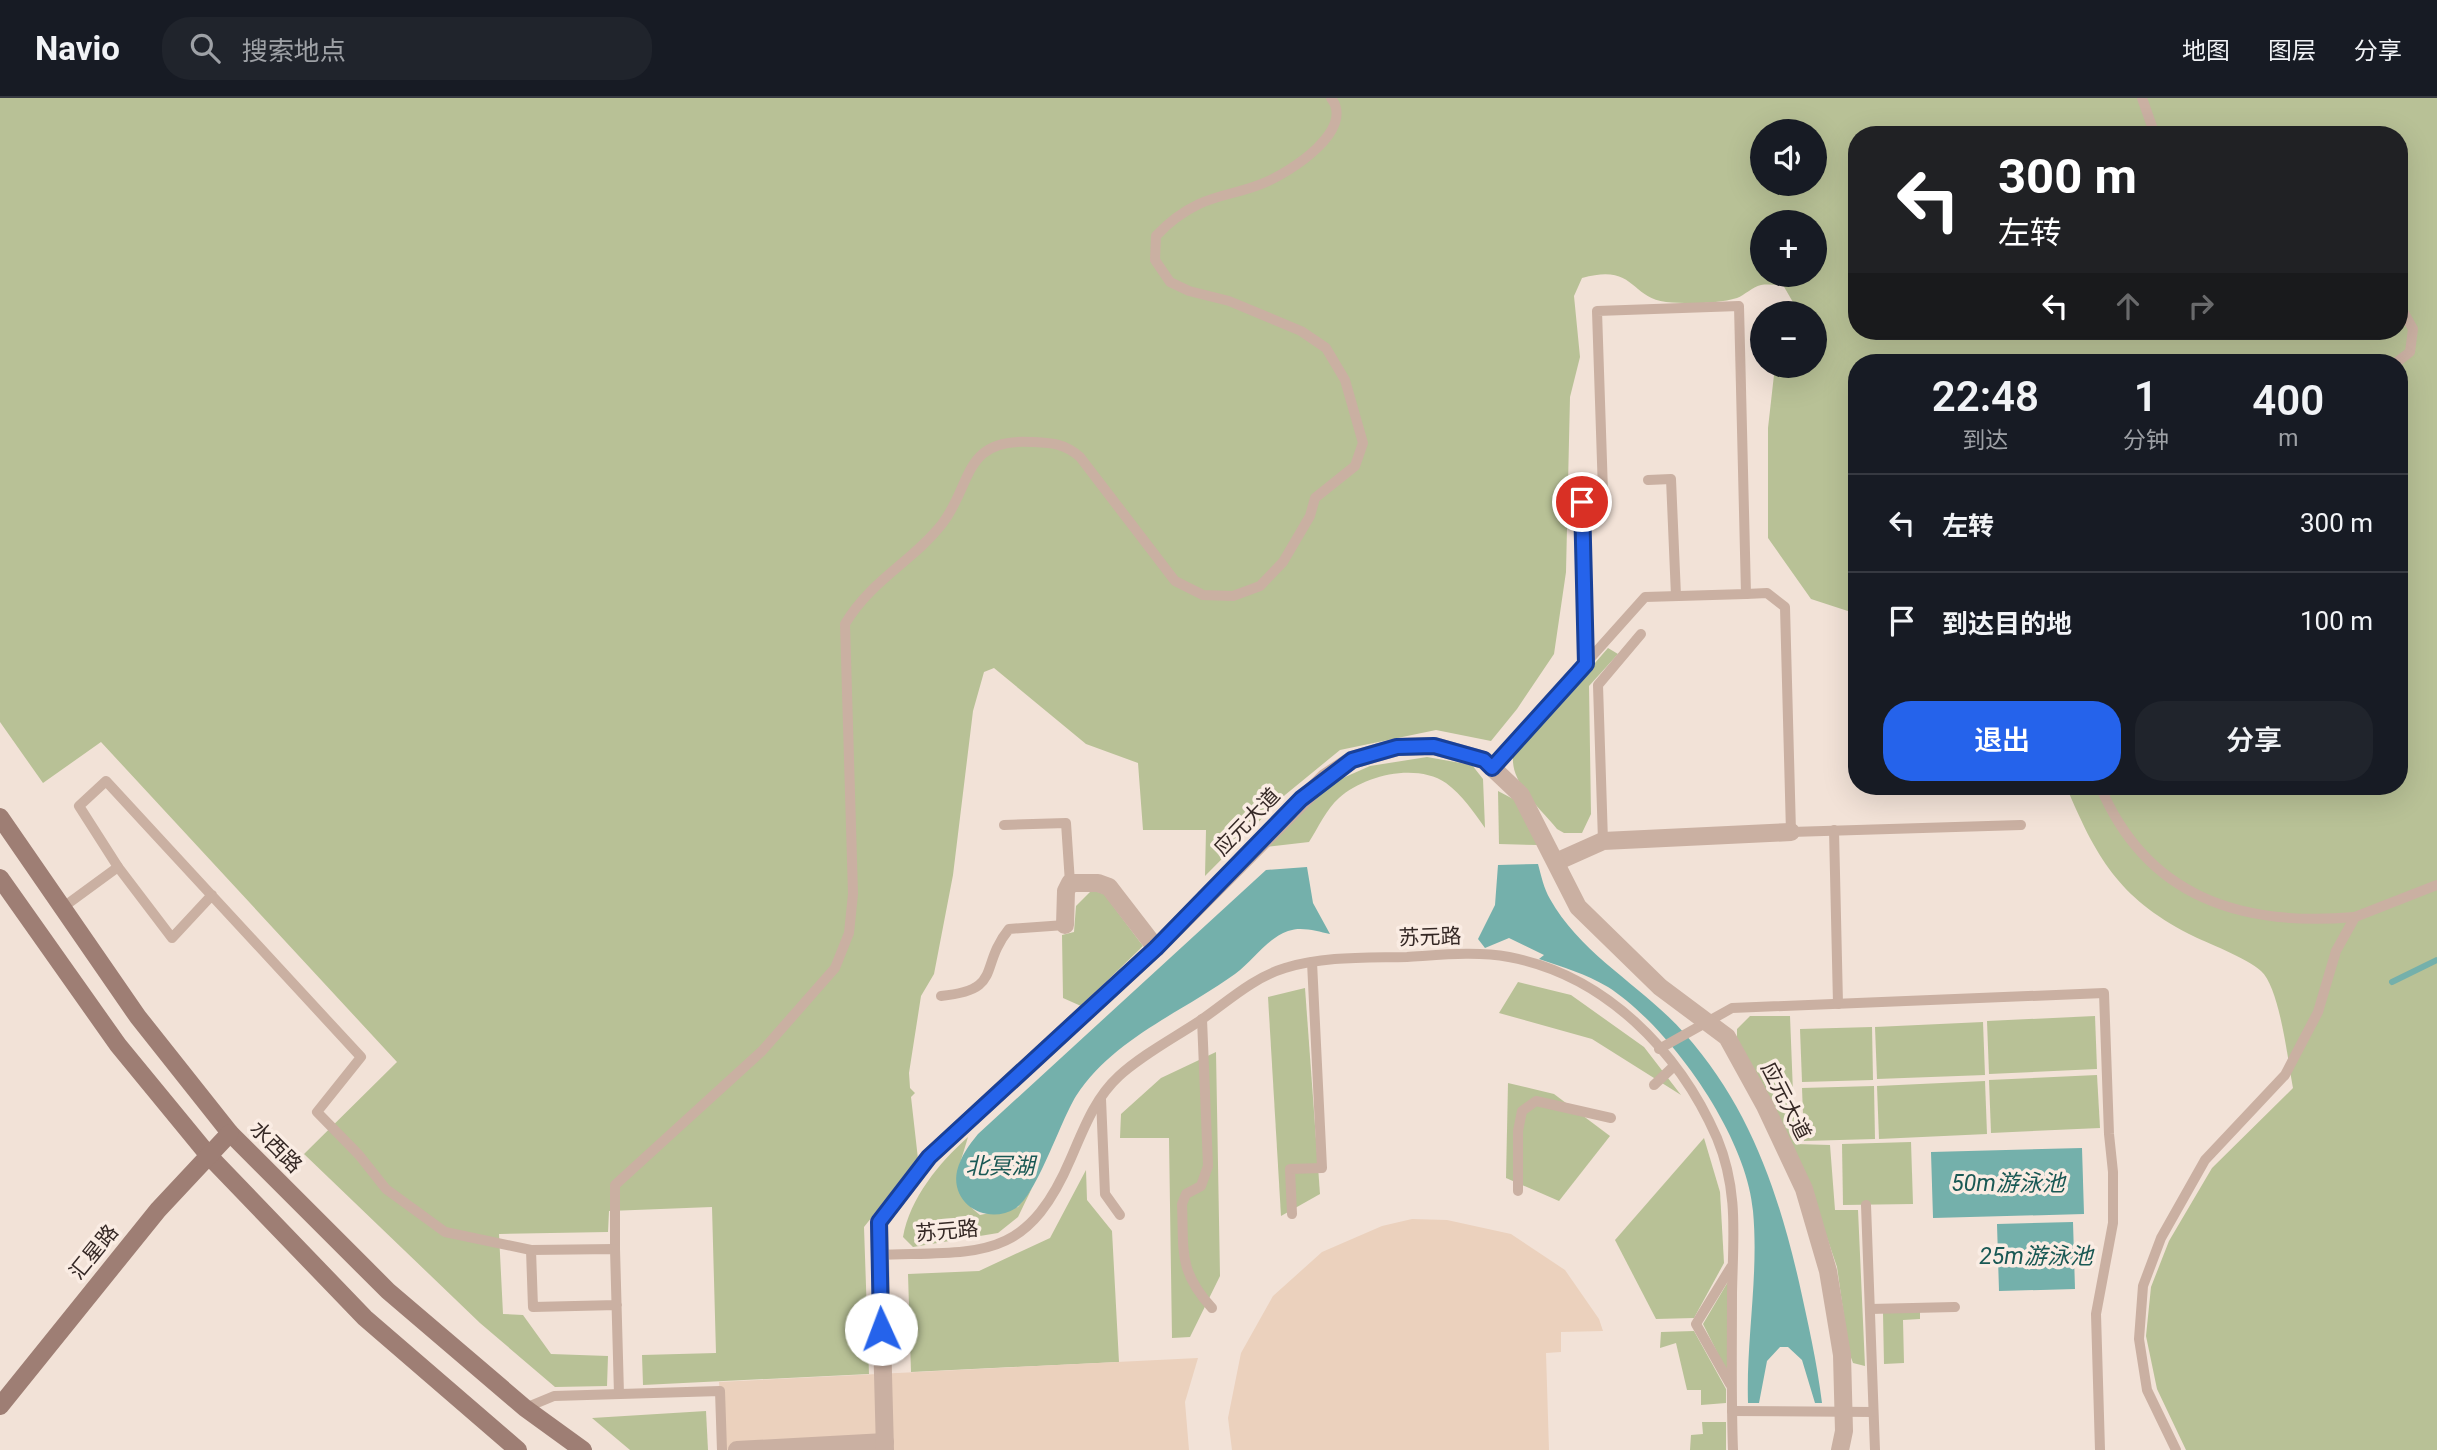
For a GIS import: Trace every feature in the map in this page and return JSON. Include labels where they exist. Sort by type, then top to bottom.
[{"type":"main road","name":"水西路","points":[[0,817],[138,1017],[230,1133],[388,1291],[525,1409],[583,1450]]},
{"type":"main road","points":[[0,878],[118,1045],[210,1157],[365,1318],[518,1450]]},
{"type":"main road","name":"汇星路","points":[[0,1406],[158,1210],[230,1133]]},
{"type":"street","name":"应元大道","points":[[885,1446],[879,1222],[929,1157],[1156,948],[1301,799],[1352,760],[1397,747],[1434,746],[1484,760],[1521,795],[1578,907],[1660,987],[1727,1037],[1765,1106],[1804,1189],[1828,1271],[1842,1355],[1844,1413],[1840,1450]]},
{"type":"street","points":[[1556,862],[1603,841],[1791,832]]},
{"type":"street","points":[[1065,925],[1066,891],[1070,883],[1098,883],[1109,887],[1156,948]]},
{"type":"street","points":[[737,1450],[885,1446]]},
{"type":"lane","points":[[619,1394],[615,1185],[762,1051],[835,968],[849,933],[853,894],[845,624],[859,600],[941,525],[959,494],[965,474],[978,455],[995,446],[1017,441],[1065,444],[1080,457],[1175,581],[1203,595],[1233,596],[1260,586],[1283,562],[1310,516],[1315,498],[1355,466],[1363,443],[1345,380],[1326,348],[1289,326],[1229,301],[1189,291],[1170,282],[1155,260],[1156,236],[1171,220],[1200,203],[1266,182],[1317,149],[1332,131],[1337,117],[1331,98]]},
{"type":"lane","points":[[2142,98],[2152,126]]},
{"type":"lane","points":[[1586,664],[1582,502],[1602,492],[1597,311],[1740,306],[1746,594]]},
{"type":"lane","points":[[2407,354],[2413,329],[2408,320]]},
{"type":"lane","points":[[1648,480],[1671,480],[1676,596]]},
{"type":"lane","points":[[1602,481],[1615,481]]},
{"type":"lane","points":[[1492,768],[1645,597],[1766,593],[1785,607],[1791,832],[2021,825]]},
{"type":"lane","points":[[1603,841],[1598,685],[1641,634]]},
{"type":"lane","points":[[212,895],[172,938],[118,867],[79,806],[106,781],[212,895],[361,1057],[317,1112],[359,1155],[386,1189],[445,1232],[531,1250],[615,1249]]},
{"type":"lane","points":[[2105,795],[2138,849],[2165,876],[2187,891],[2212,902],[2264,914],[2314,920],[2355,917],[2437,885]]},
{"type":"lane","points":[[1004,825],[1066,823],[1070,883]]},
{"type":"lane","points":[[1834,831],[1838,1004]]},
{"type":"lane","points":[[62,908],[118,867]]},
{"type":"lane","points":[[2176,1450],[2147,1390],[2139,1339],[2143,1286],[2161,1238],[2205,1160],[2285,1075],[2319,1012],[2336,951],[2355,917]]},
{"type":"lane","points":[[941,996],[968,994],[979,988],[1009,929],[1065,925]]},
{"type":"lane","name":"苏元路","points":[[878,1255],[975,1251],[1009,1242],[1034,1220],[1056,1194],[1091,1111],[1118,1076],[1249,985],[1282,969],[1328,958],[1460,955],[1511,957],[1549,969],[1607,997],[1644,1029],[1696,1098],[1717,1139],[1729,1176],[1736,1227],[1731,1386],[1733,1450]]},
{"type":"lane","points":[[1292,1214],[1290,1169],[1322,1168],[1312,962]]},
{"type":"lane","points":[[1659,1049],[1732,1008],[2104,993],[2113,1223],[2096,1314],[2100,1450]]},
{"type":"lane","points":[[1202,1019],[1208,1166],[1201,1186],[1186,1194],[1182,1204],[1184,1244],[1191,1281],[1212,1308]]},
{"type":"lane","points":[[1654,1085],[1673,1067]]},
{"type":"lane","points":[[1101,1098],[1105,1194],[1120,1215]]},
{"type":"lane","points":[[1518,1191],[1518,1130],[1522,1111],[1536,1101],[1611,1118]]},
{"type":"lane","points":[[1866,1205],[1875,1450]]},
{"type":"lane","points":[[531,1250],[533,1307],[617,1305]]},
{"type":"lane","points":[[1731,1386],[1696,1324],[1733,1264]]},
{"type":"lane","points":[[1870,1309],[1955,1307]]},
{"type":"lane","points":[[525,1409],[554,1396],[720,1391],[722,1450]]},
{"type":"lane","points":[[1732,1412],[1873,1412]]},
{"type":"green space","points":[[0,98],[2437,98],[2437,1450],[2186,1450],[2157,1389],[2146,1336],[2151,1287],[2169,1241],[2212,1168],[2293,1088],[2286,1044],[2273,993],[2261,971],[2165,920],[2127,890],[2099,854],[2070,795],[2408,795],[2408,354],[1848,354],[1848,611],[1811,599],[1768,538],[1768,428],[1774,378],[1827,378],[1827,301],[1792,301],[1784,287],[1827,287],[1827,210],[1750,210],[1750,287],[1755,287],[1740,297],[1711,302],[1666,302],[1654,299],[1630,282],[1612,275],[1582,278],[1574,296],[1580,357],[1570,397],[1566,572],[1554,654],[1517,709],[1491,741],[1436,730],[1340,750],[1285,795],[1205,876],[1206,830],[1143,830],[1138,763],[1086,744],[994,668],[984,672],[973,711],[953,875],[934,974],[921,996],[909,1073],[910,1088],[915,1093],[911,1097],[918,1159],[864,1227],[869,1374],[643,1385],[642,1355],[716,1353],[712,1207],[609,1211],[608,1232],[499,1234],[503,1314],[523,1315],[551,1354],[608,1356],[607,1386],[555,1387],[480,1323],[304,1154],[397,1062],[101,742],[43,783],[0,722]]},
{"type":"green space","points":[[1608,648],[1618,654],[1589,686],[1591,814],[1582,833],[1564,833],[1557,829],[1522,786],[1517,777],[1513,757]]},
{"type":"green space","points":[[1427,757],[1472,765],[1483,779],[1485,828],[1462,798],[1446,783],[1420,774],[1391,774],[1362,783],[1339,798],[1309,842],[1265,847],[1318,789],[1370,766]]},
{"type":"green space","points":[[1498,791],[1517,801],[1538,845],[1499,844]]},
{"type":"green space","points":[[1092,890],[1104,894],[1143,946],[1081,1006],[1063,998],[1062,935],[1074,932],[1076,906]]},
{"type":"green space","points":[[1518,982],[1571,995],[1644,1047],[1681,1095],[1592,1039],[1499,1013]]},
{"type":"green space","points":[[1305,988],[1320,1194],[1281,1216],[1268,997]]},
{"type":"green space","points":[[1750,1016],[1790,1016],[1795,1144],[1830,1145],[1835,1210],[1858,1210],[1865,1366],[1853,1363],[1849,1352],[1837,1267],[1805,1173],[1737,1041],[1737,1029]]},
{"type":"green space","points":[[2095,1016],[2097,1069],[1989,1074],[1987,1021]]},
{"type":"green space","points":[[1983,1022],[1985,1075],[1877,1079],[1875,1027]]},
{"type":"green space","points":[[1872,1027],[1873,1080],[1802,1082],[1800,1029]]},
{"type":"green space","points":[[1216,1052],[1220,1276],[1190,1337],[1172,1338],[1169,1138],[1120,1138],[1121,1114],[1161,1078]]},
{"type":"green space","points":[[2097,1075],[2100,1128],[1991,1133],[1989,1080]]},
{"type":"green space","points":[[1985,1081],[1987,1134],[1879,1139],[1877,1086]]},
{"type":"green space","points":[[1508,1083],[1554,1094],[1610,1136],[1559,1201],[1506,1178]]},
{"type":"green space","points":[[1874,1086],[1875,1139],[1804,1141],[1802,1088]]},
{"type":"green space","points":[[968,1137],[958,1179],[963,1197],[980,1215],[1018,1207],[1032,1188],[1018,1217],[998,1233],[913,1247],[903,1237],[919,1195],[947,1158]]},
{"type":"green space","points":[[1704,1138],[1720,1192],[1724,1263],[1694,1318],[1656,1319],[1615,1240]]},
{"type":"green space","points":[[1911,1142],[1913,1204],[1843,1205],[1842,1144]]},
{"type":"green space","points":[[1086,1170],[1087,1200],[1112,1231],[1119,1362],[911,1372],[908,1274],[979,1271],[1050,1238]]},
{"type":"green space","points":[[1729,1280],[1728,1374],[1703,1324]]},
{"type":"green space","points":[[1920,1312],[1920,1319],[1903,1320],[1904,1363],[1884,1364],[1883,1313]]},
{"type":"green space","points":[[1694,1331],[1726,1389],[1726,1403],[1701,1405],[1701,1390],[1687,1390],[1676,1343],[1660,1348],[1661,1332]]},
{"type":"green space","points":[[706,1411],[708,1450],[630,1450],[592,1418]]},
{"type":"green space","points":[[1702,1422],[1726,1422],[1726,1450],[1690,1450],[1691,1435],[1703,1434]]},
{"type":"shaded area","points":[[1412,1219],[1447,1220],[1511,1234],[1565,1270],[1599,1319],[1603,1331],[1561,1332],[1561,1352],[1546,1353],[1549,1450],[1232,1450],[1228,1418],[1241,1353],[1273,1296],[1322,1252],[1382,1226]]},
{"type":"shaded area","points":[[1198,1358],[1185,1402],[1189,1450],[722,1450],[719,1382]]},
{"type":"water","points":[[1538,864],[1548,895],[1563,919],[1596,954],[1685,1034],[1727,1090],[1744,1120],[1771,1183],[1791,1248],[1812,1342],[1822,1403],[1815,1403],[1802,1360],[1788,1347],[1780,1347],[1767,1361],[1759,1403],[1748,1403],[1754,1235],[1748,1181],[1737,1150],[1721,1118],[1680,1056],[1632,1005],[1608,987],[1539,959],[1544,955],[1509,938],[1485,948],[1478,939],[1495,905],[1498,865]]},
{"type":"water","name":"北冥湖","points":[[1307,867],[1313,903],[1330,934],[1298,929],[1280,935],[1235,974],[1129,1042],[1109,1058],[1076,1096],[1032,1188],[1016,1208],[994,1215],[973,1209],[965,1202],[956,1183],[957,1171],[978,1134],[1266,870]]},
{"type":"water","name":"50m游泳池","points":[[2082,1148],[2084,1214],[1933,1218],[1931,1152]]},
{"type":"water","name":"25m游泳池","points":[[2073,1222],[2075,1289],[1999,1291],[1997,1224]]},
{"type":"waterway","points":[[2392,982],[2437,960]]},
{"type":"route","points":[[881,1329],[879,1222],[929,1157],[1156,948],[1244,857],[1258,847],[1301,799],[1325,778],[1352,760],[1397,747],[1434,746],[1484,760],[1492,768],[1586,664],[1582,502]]}]
